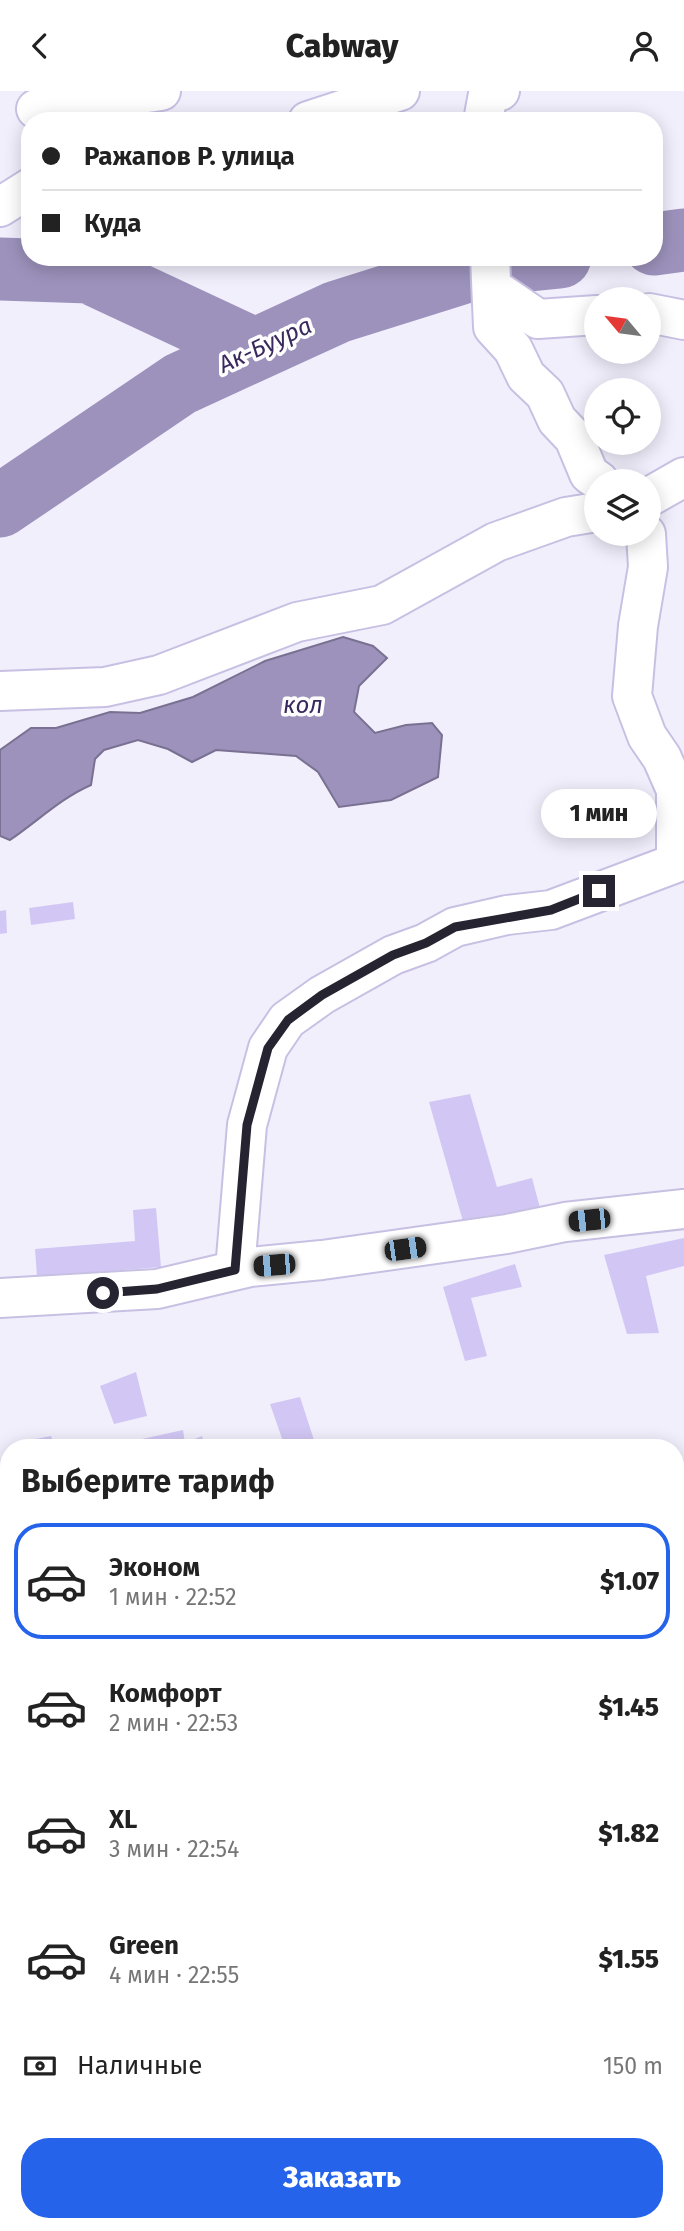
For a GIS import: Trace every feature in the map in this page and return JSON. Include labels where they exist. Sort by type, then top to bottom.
[{"type":"street","points":[[36,109],[162,91]]},
{"type":"street","points":[[336,112],[400,91]]},
{"type":"street","points":[[0,207],[21,194]]},
{"type":"street","points":[[491,273],[538,319],[584,316]]},
{"type":"street","points":[[491,273],[493,327],[513,349],[526,376],[545,394],[556,420],[574,438],[587,469]]},
{"type":"street","points":[[662,316],[684,320]]},
{"type":"street","points":[[661,491],[684,477]]},
{"type":"street","points":[[0,691],[105,687],[159,675],[297,622],[382,605],[496,542],[566,517],[584,514]]},
{"type":"street","points":[[235,1270],[247,1125],[268,1048],[288,1020],[322,995],[393,955],[426,943],[455,927],[551,910],[676,863],[676,790],[663,758],[647,736],[632,696],[638,626],[648,567],[647,546]]},
{"type":"street","points":[[0,1298],[157,1289],[235,1270],[457,1241],[565,1222],[684,1209]]},
{"type":"water","name":"кол","points":[[343,637],[373,646],[387,658],[359,686],[354,712],[375,733],[406,725],[432,723],[442,735],[438,777],[391,800],[339,807],[318,772],[296,756],[216,750],[192,762],[168,749],[138,740],[104,750],[95,759],[91,785],[60,803],[10,840],[0,836],[0,750],[31,728],[56,728],[110,712],[140,713],[193,697],[265,661]]},
{"type":"building","points":[[73,902],[75,919],[31,925],[29,908]]},
{"type":"building","points":[[6,910],[7,933],[0,934],[0,911]]},
{"type":"building","points":[[470,1094],[497,1187],[532,1178],[540,1208],[464,1225],[429,1102]]},
{"type":"building","points":[[156,1208],[161,1267],[37,1277],[35,1249],[135,1241],[133,1210]]},
{"type":"building","points":[[684,1238],[684,1266],[646,1276],[659,1333],[627,1334],[604,1255]]},
{"type":"building","points":[[515,1264],[522,1287],[471,1298],[487,1356],[465,1361],[443,1287]]},
{"type":"building","points":[[136,1372],[147,1416],[114,1424],[100,1386]]},
{"type":"building","points":[[300,1397],[314,1439],[282,1439],[270,1404]]},
{"type":"building","points":[[183,1430],[184,1439],[142,1439]]},
{"type":"waterway","name":"Ак-Буура","points":[[663,243],[684,240]]},
{"type":"waterway","name":"Ак-Буура","points":[[0,506],[180,384],[337,312],[484,266]]},
{"type":"waterway","points":[[0,269],[89,272],[254,349]]},
{"type":"route","points":[[103,1293],[157,1289],[235,1270],[247,1125],[257,1079],[268,1048],[288,1020],[322,995],[393,955],[426,943],[455,927],[507,915],[551,910],[599,891]]}]
